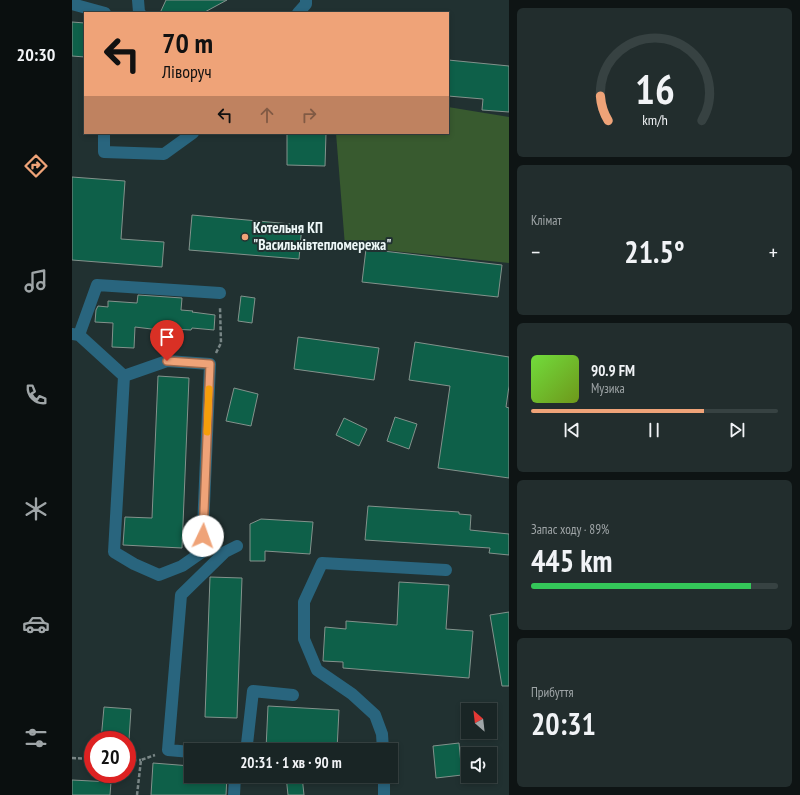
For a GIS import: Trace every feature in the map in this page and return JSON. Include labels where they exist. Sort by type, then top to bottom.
[{"type":"lane","points":[[138,0],[139,12]]},
{"type":"lane","points":[[299,12],[306,4],[306,0]]},
{"type":"lane","points":[[72,4],[101,12]]},
{"type":"lane","points":[[104,134],[104,152],[164,154],[192,134]]},
{"type":"lane","points":[[124,376],[75,334],[97,285],[220,292]]},
{"type":"lane","points":[[167,361],[210,364],[202,552],[182,566],[159,575],[134,564],[114,552],[124,376],[167,361]]},
{"type":"lane","points":[[184,751],[168,750],[181,595],[225,552],[237,546]]},
{"type":"lane","points":[[383,743],[382,734],[375,715],[352,694],[317,670],[304,639],[304,602],[322,563],[446,570]]},
{"type":"lane","points":[[247,743],[253,691],[293,695]]},
{"type":"lane","points":[[234,795],[235,783]]},
{"type":"lane","points":[[384,783],[384,795]]},
{"type":"path","points":[[210,364],[220,343],[220,292]]},
{"type":"path","points":[[136,760],[141,760],[168,750]]},
{"type":"path","points":[[72,758],[84,759]]},
{"type":"path","points":[[137,795],[141,760]]},
{"type":"green space","points":[[449,107],[509,117],[509,263],[345,246],[336,134],[449,134]]},
{"type":"building","points":[[166,0],[227,0],[205,12],[160,12]]},
{"type":"building","points":[[72,22],[84,23],[84,57],[72,56]]},
{"type":"building","points":[[449,60],[509,66],[509,112],[482,110],[483,99],[449,96]]},
{"type":"building","points":[[287,134],[326,134],[325,166],[287,165]]},
{"type":"building","points":[[72,177],[125,181],[121,239],[164,242],[162,267],[72,260]]},
{"type":"building","name":"Котельня КП \"Васильківтепломережа\"","points":[[192,215],[302,225],[299,259],[189,250]]},
{"type":"building","points":[[366,249],[502,265],[498,297],[362,282]]},
{"type":"building","points":[[138,295],[182,298],[181,310],[215,315],[214,330],[192,328],[191,330],[171,329],[168,331],[135,327],[134,348],[112,347],[113,323],[95,322],[96,310],[98,306],[108,307],[108,301],[137,303]]},
{"type":"building","points":[[241,296],[255,298],[252,323],[238,321]]},
{"type":"building","points":[[298,337],[379,348],[374,380],[294,369]]},
{"type":"building","points":[[415,342],[509,357],[509,386],[506,407],[509,408],[509,478],[438,468],[450,386],[409,380]]},
{"type":"building","points":[[158,376],[189,378],[182,548],[123,545],[125,517],[152,518]]},
{"type":"building","points":[[234,388],[258,394],[251,426],[226,421]]},
{"type":"building","points":[[395,417],[417,424],[409,449],[387,441]]},
{"type":"building","points":[[344,418],[367,429],[359,446],[336,435]]},
{"type":"building","points":[[368,506],[459,512],[459,514],[471,515],[470,530],[509,534],[509,555],[489,553],[490,548],[365,540]]},
{"type":"building","points":[[261,519],[313,522],[310,554],[265,551],[265,561],[250,561],[250,524]]},
{"type":"building","points":[[210,577],[242,578],[237,718],[205,717]]},
{"type":"building","points":[[399,582],[449,585],[446,629],[473,631],[469,678],[343,668],[343,662],[323,661],[325,627],[346,629],[346,621],[397,625]]},
{"type":"building","points":[[509,612],[509,686],[502,686],[490,615]]},
{"type":"building","points":[[268,706],[339,710],[337,743],[266,743]]},
{"type":"building","points":[[104,707],[131,709],[130,731],[102,731]]},
{"type":"building","points":[[459,743],[461,775],[436,778],[433,746]]},
{"type":"building","points":[[153,763],[184,765],[184,783],[227,783],[226,795],[151,795]]},
{"type":"building","points":[[72,780],[84,781],[84,783],[111,783],[110,795],[72,795]]},
{"type":"building","points":[[287,783],[303,783],[304,795],[288,795]]},
{"type":"slow traffic","points":[[207,432],[209,389]]},
{"type":"place","name":"Котельня КП \"Васильківтепломережа\"","points":[[245,237]]},
{"type":"route","points":[[167,361],[210,364],[203,536]]}]
